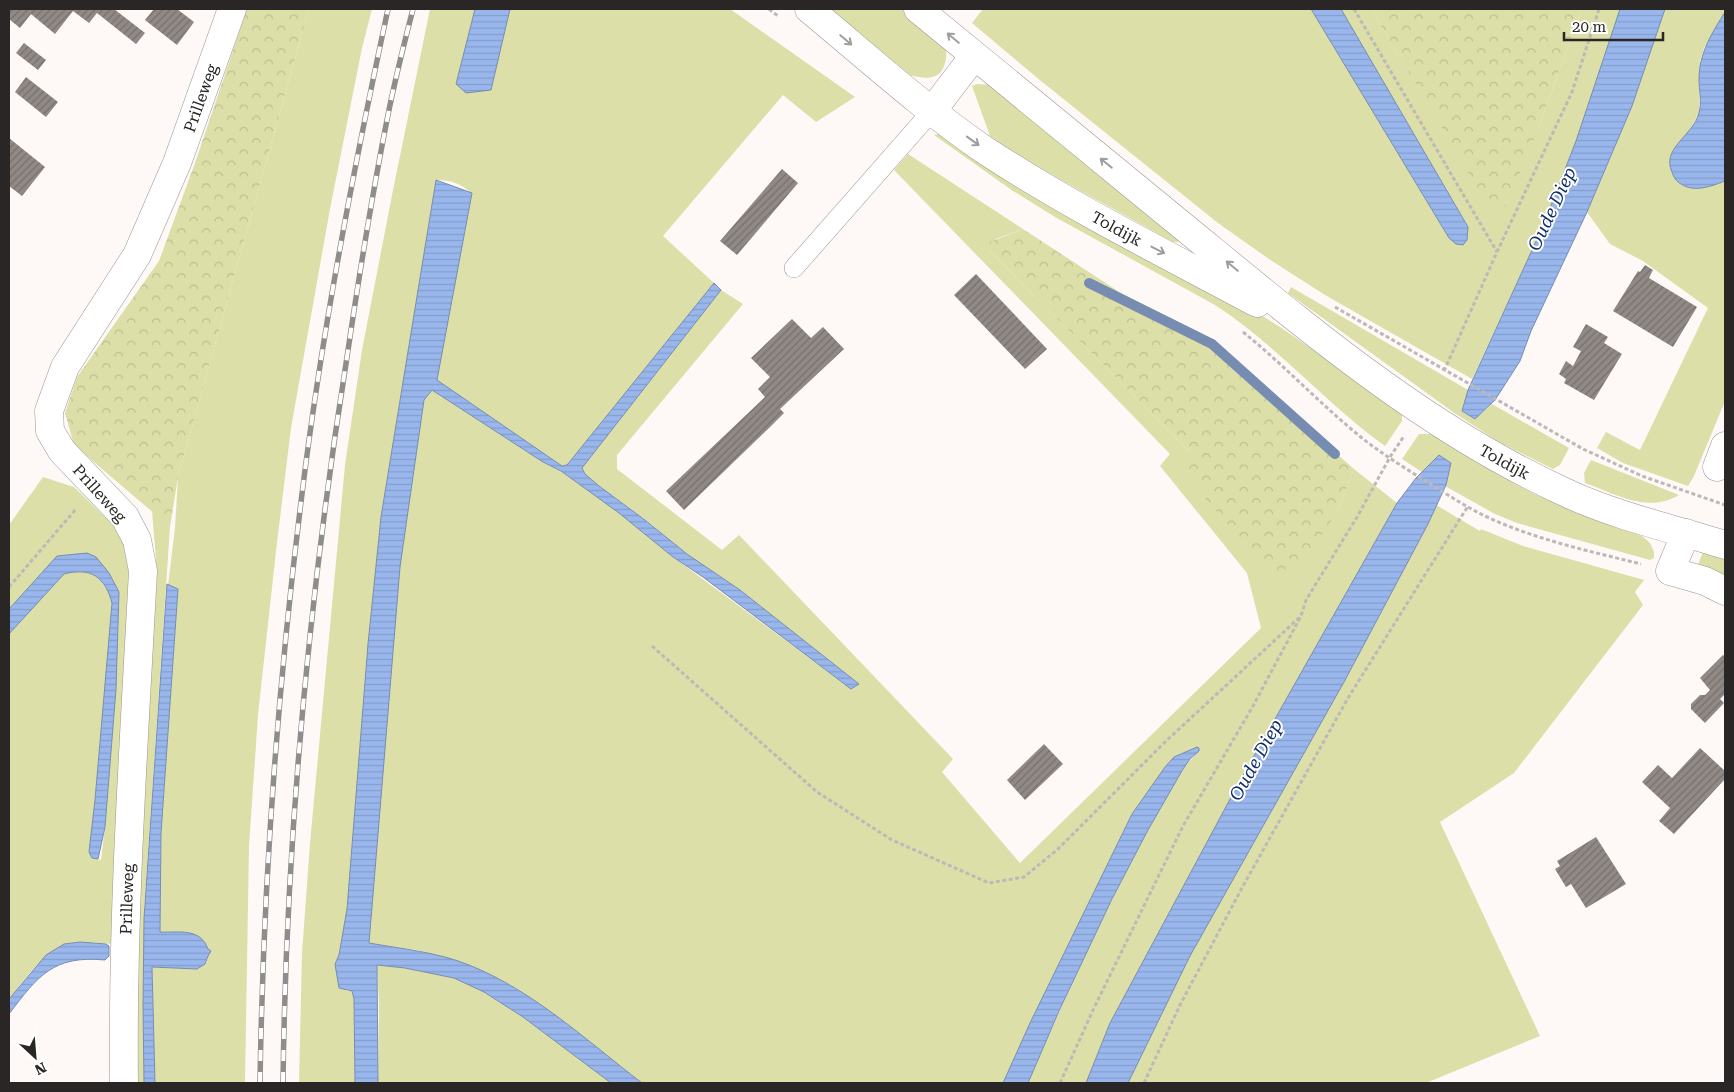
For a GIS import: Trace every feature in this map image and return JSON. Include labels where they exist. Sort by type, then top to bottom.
[{"type":"street","name":"Prilleweg","points":[[124,1083],[123,1001],[126,862],[143,571],[137,540],[125,516],[62,451],[50,431],[49,411],[65,367],[138,255],[177,163],[232,9]]},
{"type":"street","name":"Toldijk","points":[[808,9],[932,111],[986,150],[1047,189],[1114,227],[1310,331]]},
{"type":"street","name":"Toldijk","points":[[918,9],[1310,331],[1422,412],[1492,455],[1571,495],[1631,517],[1725,544]]},
{"type":"street","points":[[932,111],[974,56]]},
{"type":"street","points":[[1686,533],[1670,571],[1705,581],[1725,591]]},
{"type":"lane","points":[[794,268],[932,111]]},
{"type":"path","points":[[1354,9],[1497,252]]},
{"type":"path","points":[[1444,371],[1572,92],[1599,9]]},
{"type":"path","points":[[1456,377],[1583,450],[1613,464],[1725,505]]},
{"type":"path","points":[[1686,533],[1704,498],[1721,456]]},
{"type":"path","points":[[1060,1083],[1094,1008],[1184,826],[1253,706],[1301,616],[1306,600],[1357,517],[1390,457]]},
{"type":"path","points":[[1403,466],[1456,500],[1497,522],[1537,536],[1670,571]]},
{"type":"path","points":[[9,587],[77,508],[95,484]]},
{"type":"path","points":[[1144,1083],[1180,1005],[1242,886],[1338,715],[1468,506]]},
{"type":"path","points":[[652,646],[818,792],[892,840],[989,884],[1024,877],[1058,849],[1165,742],[1301,616]]},
{"type":"green space","points":[[247,9],[309,9],[178,477],[170,527],[74,445],[65,413],[77,377],[159,261],[195,163]]},
{"type":"green space","points":[[309,9],[372,9],[362,48],[330,209],[291,428],[276,551],[258,715],[249,846],[245,1083],[155,1083],[152,967],[197,969],[207,962],[208,949],[186,932],[160,932],[161,833],[178,589],[168,585],[175,528],[178,477]]},
{"type":"green space","points":[[430,9],[475,9],[456,84],[491,89],[510,9],[730,9],[855,97],[816,122],[783,95],[663,236],[714,283],[567,465],[562,466],[436,380],[472,194],[456,183],[436,180],[381,517],[368,644],[347,909],[339,955],[335,964],[347,991],[352,991],[354,999],[355,1083],[299,1083],[302,953],[310,843],[345,465],[362,350]]},
{"type":"green space","points":[[830,9],[907,9],[946,46],[945,63],[942,70],[933,77],[927,78],[910,75]]},
{"type":"green space","points":[[983,9],[1311,9],[1449,238],[1468,227],[1341,9],[1371,9],[1488,205],[1538,129],[1582,9],[1620,9],[1576,141],[1543,226],[1472,379],[1325,295],[1218,223],[972,23]]},
{"type":"green space","points":[[1371,9],[1582,9],[1538,129],[1506,206],[1493,209],[1488,206]]},
{"type":"green space","points":[[1665,9],[1725,9],[1704,48],[1700,61],[1699,113],[1687,135],[1672,151],[1683,185],[1699,188],[1725,181],[1725,401],[1694,476],[1688,486],[1623,463],[1597,448],[1606,432],[1640,450],[1708,308],[1643,261],[1610,244],[1587,212],[1632,106]]},
{"type":"green space","points":[[977,84],[996,85],[1181,237],[1178,242],[1173,242],[1088,195],[1026,160],[990,136],[972,86]]},
{"type":"green space","points":[[948,132],[1236,299],[1283,329],[1402,412],[1402,421],[1385,446],[1238,321],[1215,305],[1055,217],[1013,191],[934,135]]},
{"type":"green space","points":[[908,154],[1023,229],[996,239],[988,249],[1190,452],[1337,513],[1354,469],[1397,503],[1236,788],[1110,1023],[1086,1083],[1028,1083],[1084,958],[1129,865],[1173,785],[1185,766],[1198,751],[1199,748],[1197,747],[1174,757],[1132,814],[1030,1023],[1003,1083],[642,1083],[519,990],[468,965],[446,958],[417,950],[369,944],[396,593],[424,400],[432,390],[543,462],[561,471],[636,525],[673,557],[851,689],[858,684],[740,590],[687,554],[646,520],[599,486],[585,474],[582,468],[721,290],[743,304],[617,455],[617,469],[722,550],[739,535],[953,759],[942,772],[1020,863],[1261,628],[1247,573],[1160,466],[1170,454],[894,170]]},
{"type":"green space","points":[[1023,229],[1121,293],[1198,332],[1354,469],[1337,513],[1307,556],[1284,570],[1269,572],[1181,470],[1190,452],[988,249],[990,242]]},
{"type":"green space","points":[[1291,287],[1468,390],[1462,411],[1475,419],[1492,404],[1569,448],[1560,465],[1553,469],[1499,442],[1453,412],[1288,293]]},
{"type":"green space","points":[[1419,434],[1432,434],[1495,473],[1534,494],[1642,536],[1650,543],[1654,552],[1654,558],[1650,560],[1517,523],[1495,514],[1445,486],[1451,463],[1439,455],[1422,472],[1402,459]]},
{"type":"green space","points":[[1591,460],[1679,495],[1655,503],[1620,497],[1585,483],[1584,473]]},
{"type":"green space","points":[[43,477],[74,487],[119,531],[129,557],[134,583],[124,945],[83,943],[63,945],[55,949],[40,962],[9,999],[9,632],[64,574],[73,572],[89,573],[95,576],[105,587],[112,603],[89,852],[92,858],[101,860],[105,827],[119,592],[108,573],[57,556],[9,609],[9,525]]},
{"type":"green space","points":[[1436,505],[1480,531],[1481,529],[1523,546],[1644,580],[1635,592],[1643,605],[1514,773],[1440,822],[1540,1036],[1426,1083],[1128,1083],[1190,956],[1344,682],[1428,524]]},
{"type":"green space","points":[[152,511],[170,527],[144,913],[144,1083],[132,1083],[132,1005],[156,559]]},
{"type":"green space","points":[[1703,552],[1725,558],[1725,578],[1697,567]]},
{"type":"green space","points":[[377,965],[405,968],[454,978],[484,992],[523,1017],[611,1083],[378,1083],[379,1003]]},
{"type":"water","points":[[475,9],[510,9],[491,90],[466,93],[456,84]]},
{"type":"water","points":[[1311,9],[1341,9],[1468,227],[1467,240],[1463,245],[1456,244],[1449,238]]},
{"type":"water","name":"Oude Diep","points":[[1620,9],[1665,9],[1632,106],[1587,212],[1531,331],[1520,361],[1495,400],[1475,419],[1462,411],[1468,390],[1543,226],[1576,141]]},
{"type":"water","points":[[1725,12],[1725,181],[1703,188],[1686,187],[1674,178],[1670,164],[1671,156],[1679,142],[1691,129],[1699,113],[1701,61],[1711,36]]},
{"type":"water","points":[[436,180],[472,193],[437,380],[562,466],[567,465],[714,283],[721,290],[582,468],[585,474],[599,486],[687,554],[740,590],[859,684],[851,689],[561,471],[543,462],[432,390],[424,400],[400,567],[369,943],[445,957],[493,976],[516,988],[559,1018],[642,1083],[611,1083],[523,1017],[484,992],[454,978],[405,968],[377,965],[378,1083],[355,1083],[354,999],[352,991],[339,988],[335,964],[339,955],[347,909],[368,644],[381,517]]},
{"type":"water","name":"Oude Diep","points":[[1439,455],[1451,463],[1446,485],[1428,524],[1344,682],[1190,956],[1128,1083],[1086,1083],[1110,1023],[1236,788],[1397,503],[1416,478]]},
{"type":"water","points":[[87,553],[96,557],[109,573],[119,592],[116,689],[105,827],[98,859],[92,858],[89,852],[112,603],[109,594],[96,576],[82,572],[64,574],[9,634],[9,609],[57,556]]},
{"type":"water","points":[[167,584],[178,589],[161,833],[160,932],[194,934],[200,937],[211,951],[205,964],[197,969],[152,967],[155,1083],[144,1083],[144,919]]},
{"type":"water","points":[[1197,747],[1199,751],[1183,769],[1112,899],[1059,1011],[1028,1083],[1003,1083],[1030,1023],[1132,814],[1174,757]]},
{"type":"water","points":[[80,942],[106,944],[109,946],[109,956],[105,960],[87,959],[72,961],[48,971],[38,979],[9,1014],[9,999],[46,955],[64,944]]},
{"type":"building","points":[[9,9],[114,9],[145,33],[136,44],[97,13],[89,23],[73,11],[55,34],[31,14],[20,28],[9,19]]},
{"type":"building","points":[[154,9],[177,9],[194,22],[177,45],[145,20]]},
{"type":"building","points":[[24,43],[46,60],[38,70],[16,53]]},
{"type":"building","points":[[26,77],[58,102],[46,117],[15,92]]},
{"type":"building","points":[[9,138],[45,167],[22,196],[9,186]]},
{"type":"building","points":[[782,169],[798,183],[737,255],[720,241]]},
{"type":"building","points":[[1645,265],[1653,270],[1649,278],[1697,307],[1673,347],[1613,311],[1638,271],[1640,272]]},
{"type":"building","points":[[976,274],[1047,349],[1025,369],[954,295]]},
{"type":"building","points":[[792,319],[811,338],[823,327],[844,349],[780,409],[784,413],[684,510],[666,491],[765,397],[758,389],[770,377],[751,358]]},
{"type":"building","points":[[1586,324],[1608,337],[1604,343],[1622,354],[1594,400],[1564,383],[1566,379],[1559,374],[1566,361],[1573,366],[1581,351],[1573,347]]},
{"type":"building","points":[[1723,655],[1725,657],[1725,694],[1720,699],[1724,703],[1705,723],[1691,709],[1691,704],[1700,695],[1705,695],[1710,690],[1700,678]]},
{"type":"building","points":[[1044,744],[1063,764],[1025,800],[1007,780]]},
{"type":"building","points":[[1700,748],[1725,771],[1725,779],[1674,834],[1659,821],[1670,808],[1642,782],[1658,765],[1672,778]]},
{"type":"building","points":[[1596,837],[1626,884],[1586,908],[1571,884],[1566,887],[1555,869],[1560,866],[1557,861]]},
{"type":"waterway","points":[[1089,283],[1212,344],[1335,454]]},
{"type":"railway","points":[[260,1083],[268,865],[278,719],[292,574],[309,440],[328,316],[362,131],[388,9]]},
{"type":"railway","points":[[283,1083],[285,992],[295,810],[302,719],[321,538],[333,447],[371,205],[391,102],[413,9]]}]
